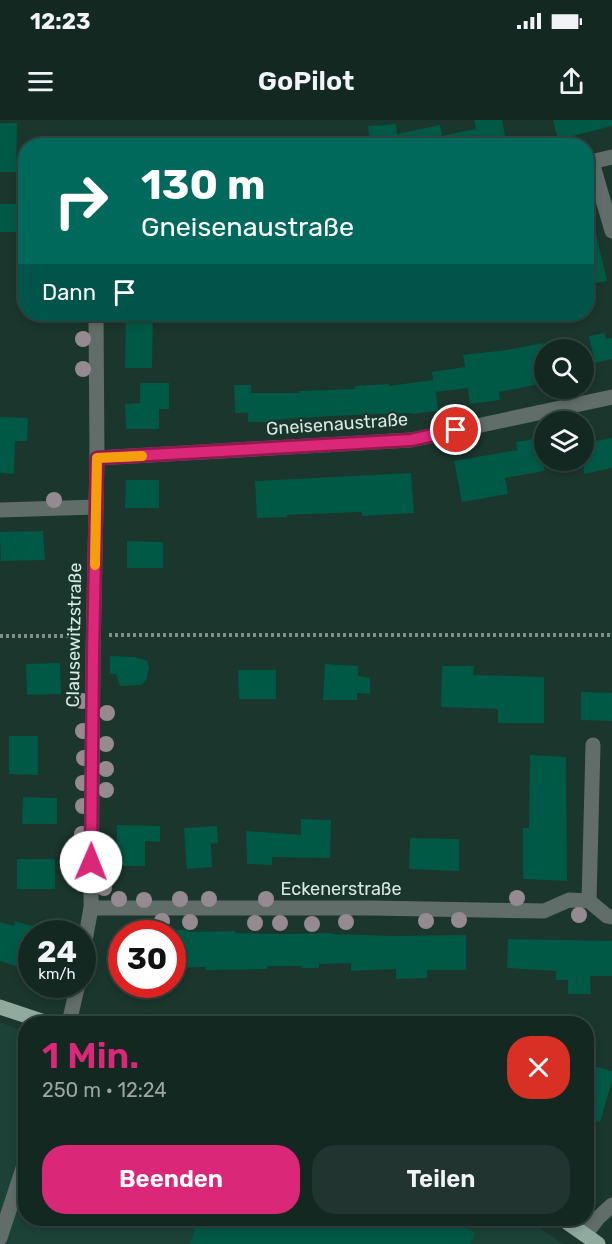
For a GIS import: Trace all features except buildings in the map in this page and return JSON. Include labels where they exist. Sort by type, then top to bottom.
[{"type":"main road","points":[[0,1007],[27,1016]]},
{"type":"main road","points":[[572,1226],[598,1244]]},
{"type":"street","points":[[594,161],[612,157]]},
{"type":"street","points":[[594,177],[612,231]]},
{"type":"street","name":"Clausewitzstraße","points":[[89,920],[91,908],[97,458],[96,321]]},
{"type":"street","name":"Gneisenaustraße","points":[[97,458],[411,440],[612,397]]},
{"type":"street","points":[[0,510],[96,507]]},
{"type":"street","points":[[593,746],[589,901],[607,916],[612,916]]},
{"type":"street","name":"Eckenerstraße","points":[[91,908],[371,908],[544,911],[569,900],[589,901]]},
{"type":"street","points":[[71,1016],[75,998]]},
{"type":"street","points":[[0,1238],[18,1183]]},
{"type":"street","points":[[594,1223],[612,1205]]},
{"type":"street","points":[[585,1235],[592,1226]]},
{"type":"path","points":[[0,636],[612,634]]},
{"type":"shaded area","points":[[0,1022],[18,1029],[18,1226],[537,1226],[563,1244],[0,1244]]},
{"type":"slow traffic","points":[[95,565],[97,458],[142,456]]},
{"type":"route","points":[[91,862],[97,458],[411,440],[456,430]]}]
